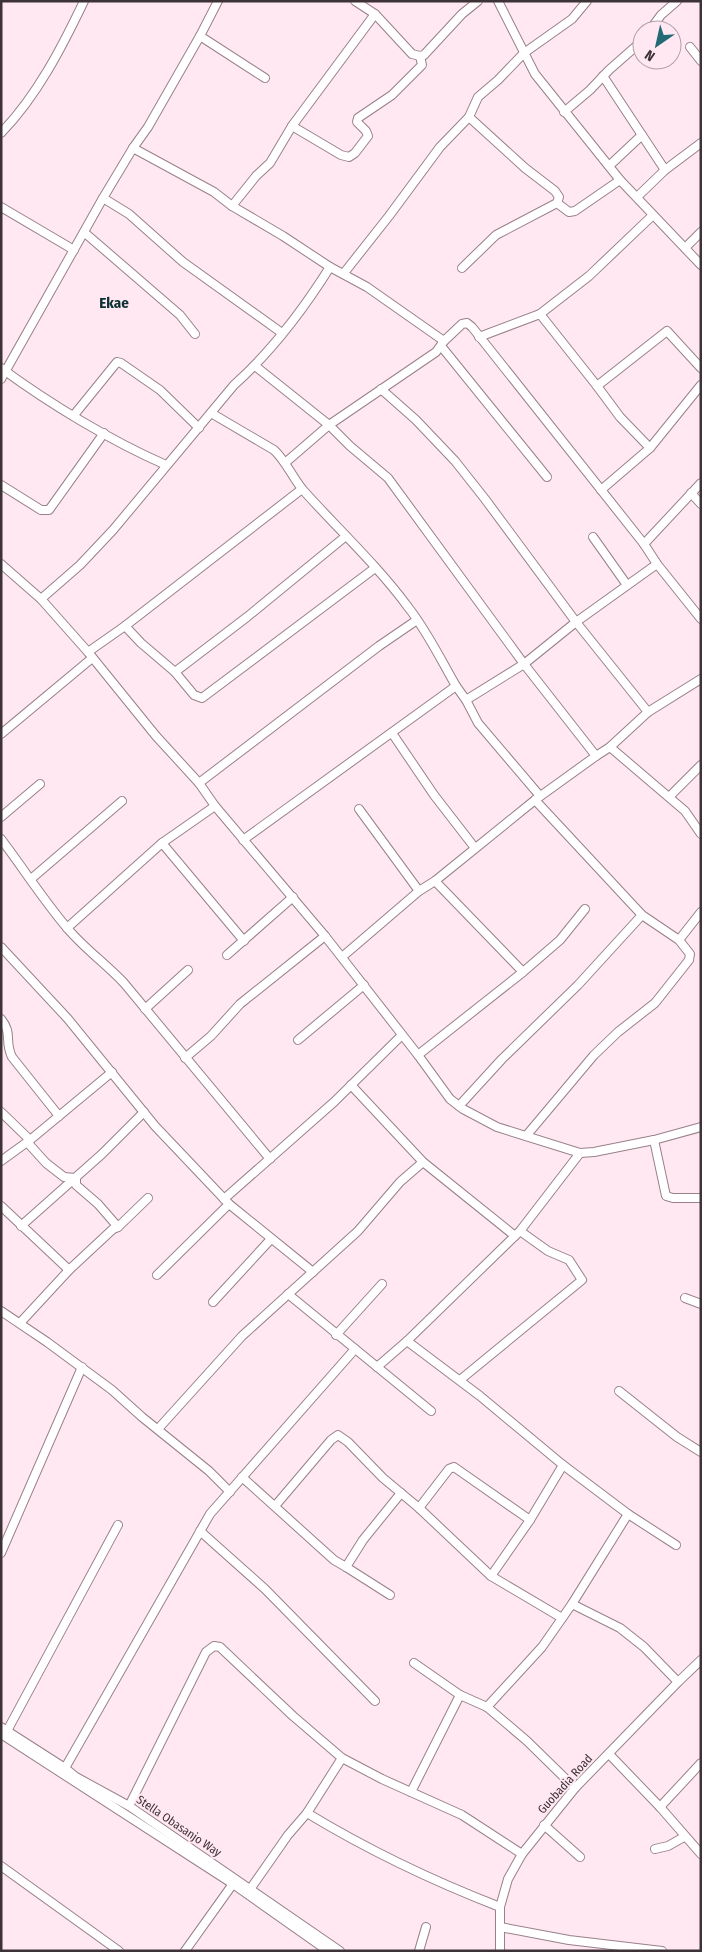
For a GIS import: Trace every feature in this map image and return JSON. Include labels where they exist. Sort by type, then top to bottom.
[{"type":"street","points":[[1,133],[40,80],[65,41],[84,1]]},
{"type":"street","points":[[1,379],[4,370],[85,233],[103,198],[148,127],[218,1]]},
{"type":"street","points":[[355,1],[375,14],[412,54],[420,56],[462,14],[478,1]]},
{"type":"street","points":[[498,1],[535,74],[564,112],[620,180],[701,265]]},
{"type":"street","points":[[344,273],[390,216],[440,148],[469,117],[478,97],[498,80],[524,53],[572,19],[587,1]]},
{"type":"street","points":[[657,20],[677,1]]},
{"type":"street","points":[[232,206],[256,176],[270,163],[292,126],[375,14]]},
{"type":"street","points":[[200,36],[265,78]]},
{"type":"street","points":[[690,47],[701,61]]},
{"type":"street","points":[[564,112],[632,50]]},
{"type":"street","points":[[292,126],[341,155],[349,157],[355,153],[368,136],[366,131],[357,122],[358,118],[392,95],[417,72],[422,65],[420,56]]},
{"type":"street","points":[[603,76],[665,170]]},
{"type":"street","points":[[462,268],[496,235],[557,203],[559,197],[555,191],[525,168],[469,117]]},
{"type":"street","points":[[609,166],[642,136]]},
{"type":"street","points":[[637,196],[665,170],[701,143]]},
{"type":"street","points":[[133,148],[214,192],[232,206],[367,287],[443,343],[548,477]]},
{"type":"street","points":[[557,203],[569,212],[575,212],[620,180]]},
{"type":"street","points":[[103,198],[129,214],[183,262],[282,333]]},
{"type":"street","points":[[1,206],[74,250]]},
{"type":"street","points":[[479,336],[540,314],[589,276],[653,215]]},
{"type":"street","points":[[685,248],[701,232]]},
{"type":"street","points":[[85,233],[180,315],[195,334]]},
{"type":"street","points":[[41,599],[80,565],[113,530],[234,385],[255,366],[311,296],[330,266]]},
{"type":"street","points":[[540,314],[598,386],[620,418],[650,448]]},
{"type":"street","points":[[285,463],[329,426],[436,352],[462,324],[467,323],[644,544],[657,564],[701,619]]},
{"type":"street","points":[[598,386],[667,331],[701,368]]},
{"type":"street","points":[[74,415],[116,362],[121,363],[160,390],[199,428]]},
{"type":"street","points":[[255,366],[329,426],[388,478],[524,664],[596,756]]},
{"type":"street","points":[[4,370],[20,382],[136,452],[166,465]]},
{"type":"street","points":[[601,490],[650,448],[701,385]]},
{"type":"street","points":[[382,389],[436,440],[455,461],[485,498],[576,622],[648,712]]},
{"type":"street","points":[[211,413],[274,450],[302,489],[408,606],[466,700],[478,723],[537,798],[642,915],[679,940],[690,954],[689,960],[682,970],[655,1003],[618,1032],[594,1055],[526,1136]]},
{"type":"street","points":[[1,485],[41,510],[48,510],[104,433]]},
{"type":"street","points":[[644,544],[701,483]]},
{"type":"street","points":[[1,734],[90,655],[302,489]]},
{"type":"street","points":[[691,493],[701,504]]},
{"type":"street","points":[[175,672],[247,617],[346,536]]},
{"type":"street","points":[[593,537],[627,585]]},
{"type":"street","points":[[1,564],[41,599],[90,655],[156,736],[199,783],[243,840],[326,936],[450,1099],[486,1122],[580,1153],[654,1140],[701,1127]]},
{"type":"street","points":[[466,700],[524,664],[576,622],[657,564]]},
{"type":"street","points":[[126,626],[146,648],[175,672],[194,696],[202,698],[375,568]]},
{"type":"street","points":[[199,783],[379,646],[417,620]]},
{"type":"street","points":[[342,957],[419,891],[435,881],[537,798],[610,747],[648,712],[701,679]]},
{"type":"street","points":[[243,840],[456,686]]},
{"type":"street","points":[[392,733],[434,795],[475,848]]},
{"type":"street","points":[[610,747],[685,810],[701,834]]},
{"type":"street","points":[[669,797],[701,765]]},
{"type":"street","points":[[1,818],[40,784]]},
{"type":"street","points":[[31,879],[122,801]]},
{"type":"street","points":[[67,928],[162,843],[215,806]]},
{"type":"street","points":[[359,809],[419,891]]},
{"type":"street","points":[[1,838],[67,928],[124,983],[270,1159]]},
{"type":"street","points":[[162,843],[244,941]]},
{"type":"street","points":[[435,881],[523,972]]},
{"type":"street","points":[[227,955],[293,897]]},
{"type":"street","points":[[418,1055],[523,972],[560,940],[585,909]]},
{"type":"street","points":[[679,940],[701,912]]},
{"type":"street","points":[[459,1106],[502,1059],[578,985],[642,915]]},
{"type":"street","points":[[185,1058],[211,1036],[240,1004],[326,936]]},
{"type":"street","points":[[1,947],[68,1019],[144,1112],[227,1201],[313,1272]]},
{"type":"street","points":[[145,1009],[188,970]]},
{"type":"street","points":[[298,1040],[364,985]]},
{"type":"street","points":[[1,1019],[8,1028],[7,1047],[12,1057],[58,1116]]},
{"type":"street","points":[[157,1275],[227,1201],[270,1159],[351,1086],[402,1035]]},
{"type":"street","points":[[1,1161],[112,1072]]},
{"type":"street","points":[[351,1086],[423,1162],[517,1233],[548,1251],[569,1260],[582,1280],[460,1380]]},
{"type":"street","points":[[1,1112],[46,1163],[64,1177],[76,1178]]},
{"type":"street","points":[[21,1226],[76,1178],[144,1112]]},
{"type":"street","points":[[654,1140],[666,1196],[673,1198],[701,1198]]},
{"type":"street","points":[[377,1367],[517,1233],[580,1153]]},
{"type":"street","points":[[158,1429],[242,1336],[358,1231],[400,1182],[423,1162]]},
{"type":"street","points":[[76,1178],[76,1185],[98,1204],[118,1227]]},
{"type":"street","points":[[20,1323],[69,1270],[148,1198]]},
{"type":"street","points":[[1,1206],[69,1270]]},
{"type":"street","points":[[213,1302],[272,1239]]},
{"type":"street","points":[[336,1335],[382,1284]]},
{"type":"street","points":[[288,1294],[431,1411]]},
{"type":"street","points":[[685,1298],[701,1304]]},
{"type":"street","points":[[1,1312],[20,1323],[82,1368],[209,1471],[230,1492]]},
{"type":"street","points":[[407,1340],[460,1380],[563,1465],[628,1514],[676,1545]]},
{"type":"street","points":[[66,1768],[210,1514],[355,1349]]},
{"type":"street","points":[[1,1553],[82,1368]]},
{"type":"street","points":[[619,1391],[677,1437],[701,1452]]},
{"type":"street","points":[[276,1506],[331,1440],[338,1435],[348,1442],[383,1478],[419,1508],[491,1576],[562,1618]]},
{"type":"street","points":[[491,1576],[530,1520],[563,1465]]},
{"type":"street","points":[[419,1508],[449,1469],[454,1467],[530,1520]]},
{"type":"street","points":[[242,1477],[334,1560],[390,1595]]},
{"type":"street","points":[[346,1567],[363,1540],[401,1493]]},
{"type":"street","points":[[487,1707],[542,1647],[572,1604],[628,1514]]},
{"type":"street","points":[[118,1525],[3,1731],[235,1881],[328,1951]]},
{"type":"street","points":[[200,1531],[265,1589],[375,1701]]},
{"type":"street","points":[[572,1604],[620,1628],[644,1647],[678,1682]]},
{"type":"street","points":[[129,1806],[206,1652],[214,1646],[220,1647],[293,1716],[342,1758],[462,1815],[522,1854]]},
{"type":"street","name":"Guobadia Road","points":[[500,1951],[500,1907],[508,1879],[522,1854],[574,1788],[701,1660]]},
{"type":"street","points":[[414,1663],[460,1695],[487,1707],[527,1741],[574,1788]]},
{"type":"street","points":[[411,1792],[460,1695]]},
{"type":"street","name":"Stella Obasanjo Way","points":[[3,1731],[66,1768],[80,1782],[129,1806],[235,1881],[251,1888],[340,1951]]},
{"type":"street","points":[[609,1754],[660,1807],[684,1837],[701,1854]]},
{"type":"street","points":[[251,1888],[288,1835],[307,1813],[342,1758]]},
{"type":"street","points":[[660,1807],[701,1763]]},
{"type":"street","points":[[307,1813],[340,1833],[410,1868],[500,1907]]},
{"type":"street","points":[[544,1825],[580,1857]]},
{"type":"street","points":[[655,1849],[668,1846],[684,1837]]},
{"type":"street","points":[[1,1866],[119,1951]]},
{"type":"street","points":[[185,1951],[235,1881]]},
{"type":"street","points":[[418,1951],[426,1927]]},
{"type":"street","points":[[500,1927],[569,1940],[662,1951]]},
{"type":"district","name":"Ekae","points":[[114,303]]}]
